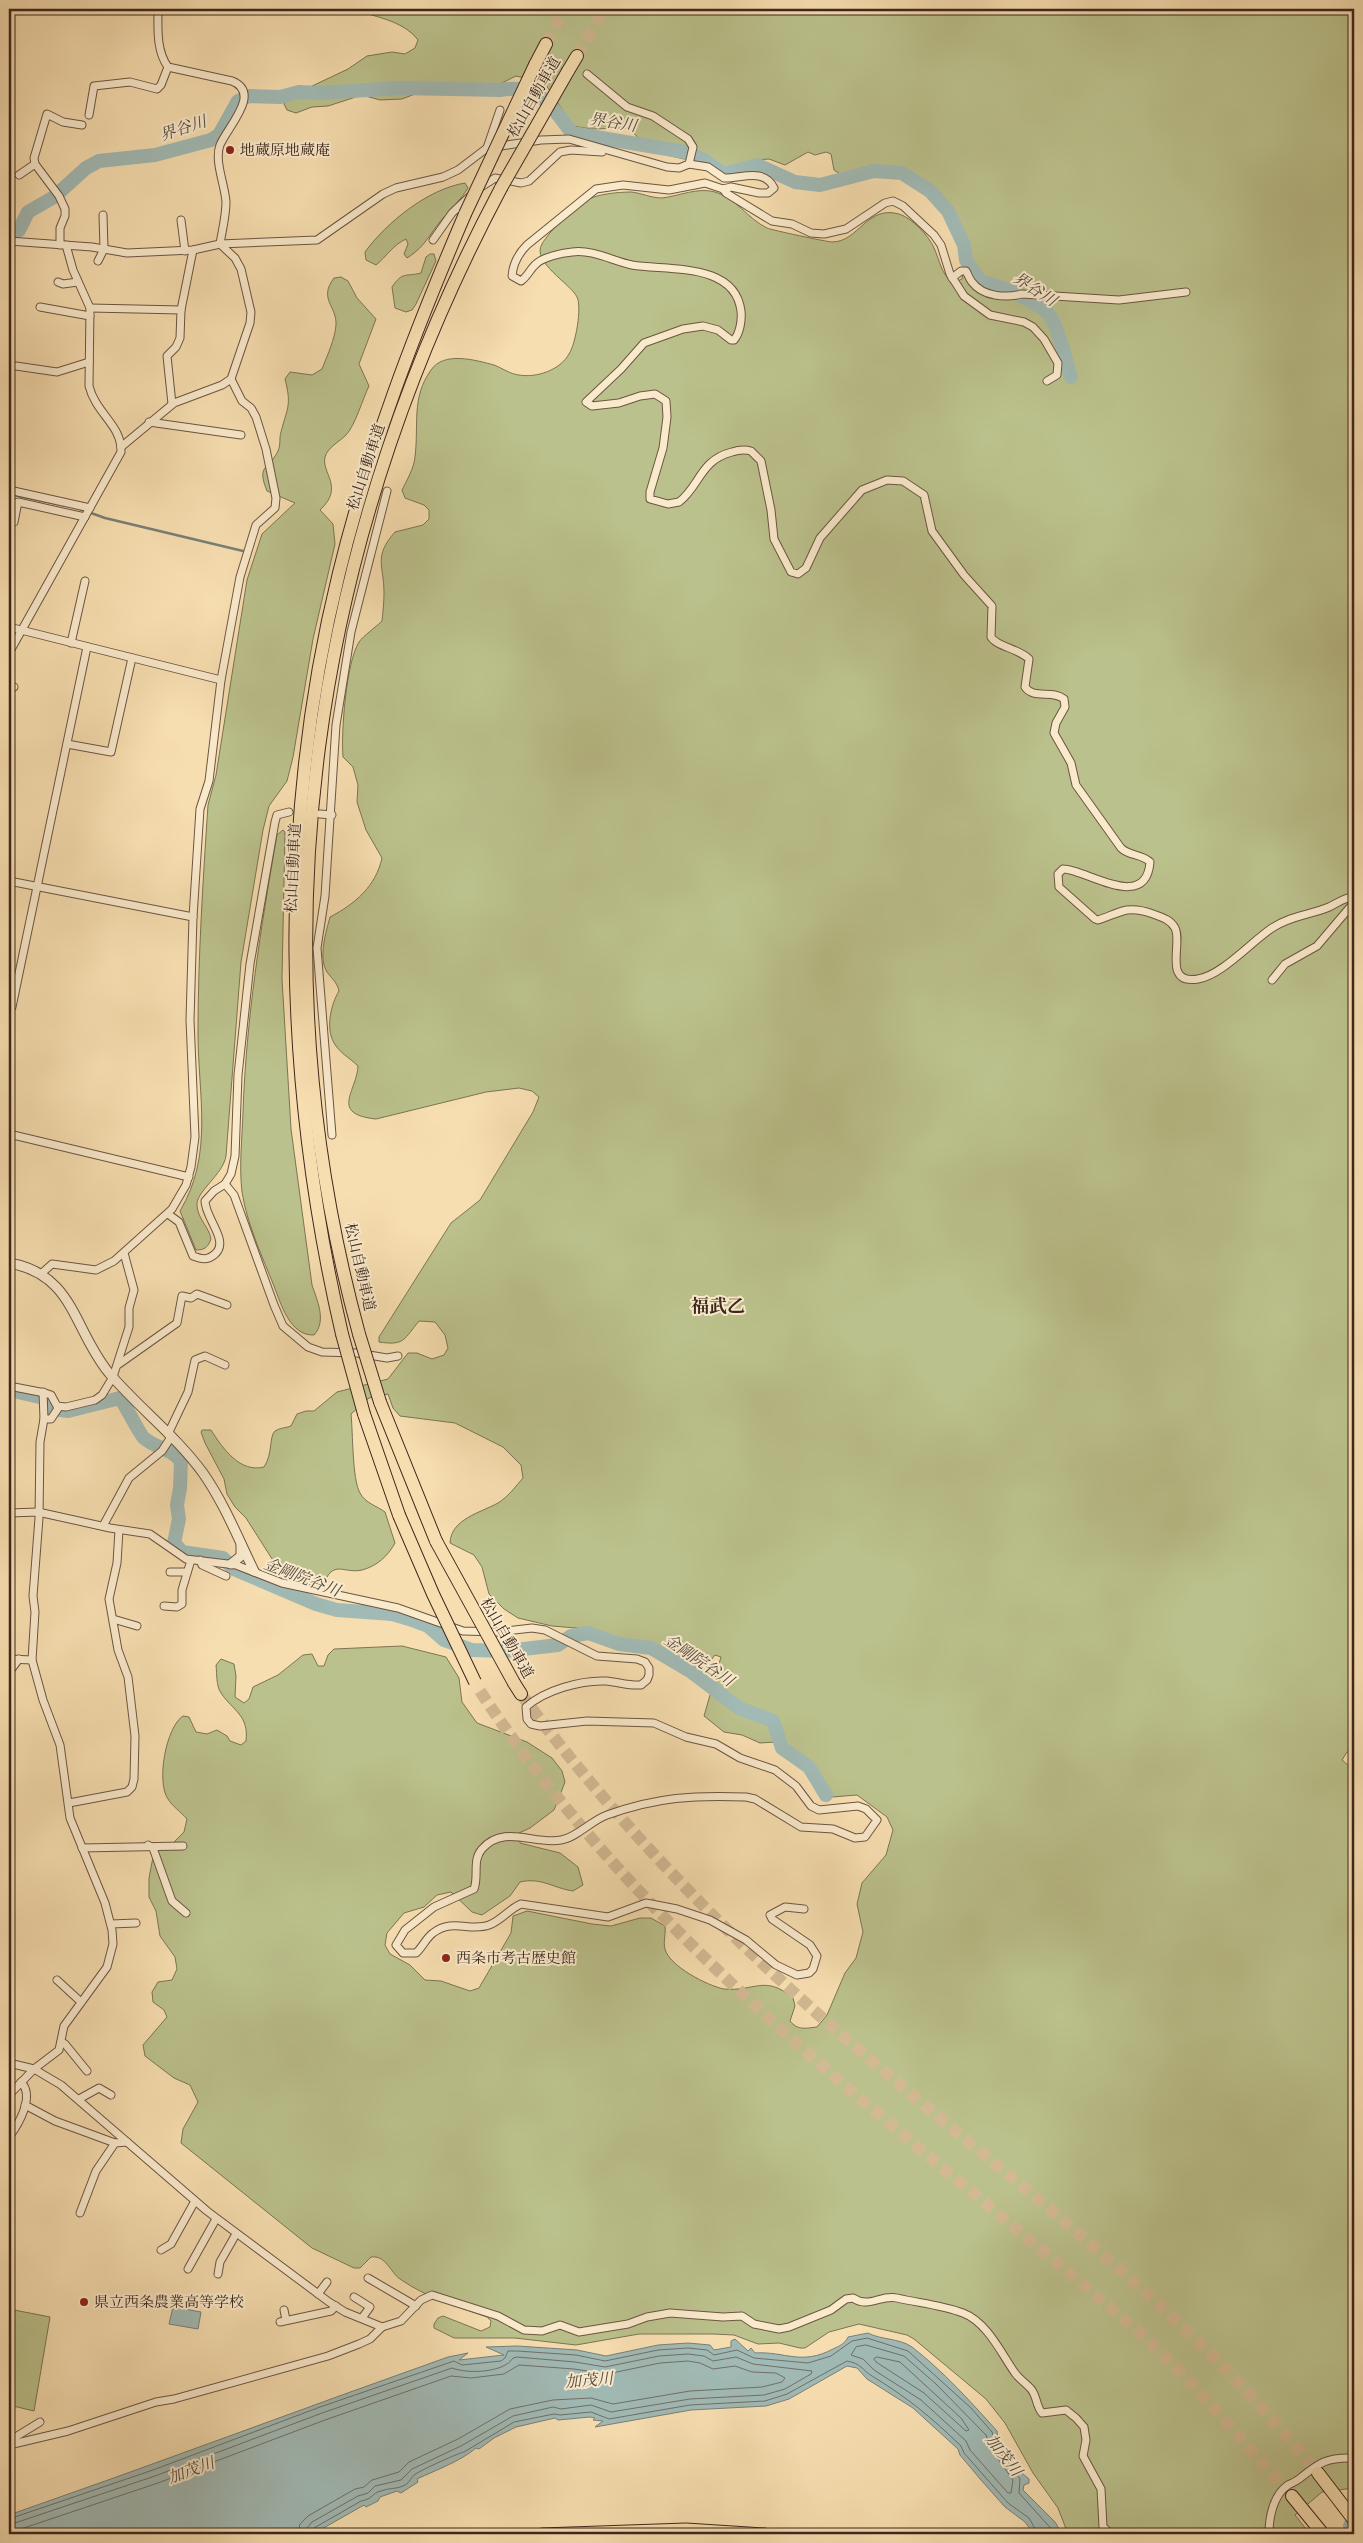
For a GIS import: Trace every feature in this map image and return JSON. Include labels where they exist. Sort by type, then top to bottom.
[{"type":"highway","name":"松山自動車道","points":[[478,1686],[433,1594],[399,1515],[364,1414],[342,1334],[318,1221],[299,1067],[294,932],[304,778],[314,697],[331,610],[350,532],[393,394],[465,214],[546,44]]},
{"type":"highway","name":"松山自動車道","points":[[522,1694],[514,1683],[436,1541],[380,1402],[359,1334],[342,1270],[327,1193],[317,1126],[308,1024],[306,908],[315,780],[334,645],[351,574],[388,447],[441,309],[501,188],[576,56]]},
{"type":"highway","points":[[1321,2476],[1354,2520]]},
{"type":"highway","points":[[1295,2499],[1323,2534]]},
{"type":"highway","points":[[542,2534],[686,2529],[765,2534]]},
{"type":"street","points":[[49,9],[60,9]]},
{"type":"street","points":[[158,9],[158,38],[163,60],[168,67],[232,81],[241,84],[244,89],[244,102],[219,151],[226,204],[220,244]]},
{"type":"street","points":[[89,115],[94,86],[130,82],[157,89],[161,85],[168,67]]},
{"type":"street","points":[[587,74],[627,107],[653,116],[688,139],[692,147],[690,163]]},
{"type":"street","points":[[487,148],[500,110]]},
{"type":"street","points":[[9,653],[118,458],[121,447],[118,434],[101,413],[91,395],[89,362],[90,312],[63,245],[60,228],[65,216],[58,194],[34,164],[35,153],[47,114],[63,122],[82,126]]},
{"type":"street","points":[[9,241],[104,249],[127,253],[189,250],[220,244],[317,240],[382,194],[396,188],[443,177],[458,170],[487,148],[541,140],[569,139],[608,152]]},
{"type":"street","points":[[433,240],[452,213],[489,180],[495,178],[521,183],[529,181],[560,152],[571,150],[608,152],[636,157],[667,167],[679,168],[690,163],[708,167],[724,178],[747,174],[755,175],[769,182],[774,188],[768,193],[731,187],[723,189],[705,183],[669,190],[623,185],[596,189],[527,244],[520,252],[512,270],[512,276],[521,281],[540,261],[572,252],[585,252],[640,266],[703,273],[726,282],[740,302],[742,314],[740,329],[734,340],[718,330],[703,326],[683,329],[644,343],[621,369],[586,402],[592,406],[620,403],[640,396],[655,394],[666,401],[666,430],[650,492],[650,499],[668,504],[679,502],[704,470],[718,457],[737,451],[751,452],[761,461],[771,510],[774,539],[792,572],[798,574],[806,568],[820,538],[862,490],[878,482],[895,480],[920,491],[926,500],[929,524],[936,538],[992,606],[990,633],[994,642],[1016,649],[1029,659],[1025,687],[1033,693],[1051,693],[1064,699],[1066,707],[1056,723],[1054,732],[1071,763],[1076,785],[1121,848],[1126,853],[1141,856],[1150,862],[1148,873],[1143,880],[1125,887],[1104,883],[1070,869],[1063,869],[1058,874],[1060,887],[1086,913],[1098,920],[1121,911],[1133,910],[1156,915],[1171,922],[1176,930],[1175,966],[1180,974],[1187,979],[1196,980],[1210,976],[1273,928],[1291,918],[1327,908],[1353,897],[1354,900],[1351,906],[1324,940],[1285,964],[1272,980]]},
{"type":"street","points":[[19,175],[34,164]]},
{"type":"street","points":[[723,189],[726,194],[762,217],[772,221],[792,224],[811,233],[846,229],[880,205],[896,202],[934,235],[941,245],[952,278],[964,296],[982,311],[1001,318],[1024,322],[1044,339],[1058,363],[1056,375],[1046,381]]},
{"type":"street","points":[[98,261],[104,249],[103,215]]},
{"type":"street","points":[[172,404],[167,356],[176,347],[180,338],[181,310],[189,250],[181,220]]},
{"type":"street","points":[[121,447],[172,404],[190,395],[222,385],[231,379],[250,322],[250,312],[241,269],[235,258],[220,244]]},
{"type":"street","points":[[952,278],[961,271],[966,271],[976,287],[988,293],[1009,297],[1022,294],[1119,300],[1186,292]]},
{"type":"street","points":[[58,282],[63,284],[78,282]]},
{"type":"street","points":[[40,306],[90,312],[181,310]]},
{"type":"street","points":[[9,365],[57,372],[89,362]]},
{"type":"street","points":[[42,1273],[49,1266],[57,1264],[96,1270],[109,1265],[168,1214],[189,1178],[194,1137],[190,1020],[192,917],[200,809],[208,781],[221,680],[240,577],[256,526],[275,508],[276,498],[266,448],[256,417],[251,408],[242,401],[231,379]]},
{"type":"street","points":[[149,422],[241,435]]},
{"type":"street","points":[[9,490],[88,512]]},
{"type":"street","points":[[332,1135],[317,948],[326,896],[336,725],[351,632],[387,491]]},
{"type":"street","points":[[9,521],[14,522],[18,502],[88,512]]},
{"type":"street","points":[[71,643],[85,581]]},
{"type":"street","points":[[9,627],[221,680]]},
{"type":"street","points":[[12,1007],[87,647]]},
{"type":"street","points":[[66,744],[111,752],[132,658]]},
{"type":"street","points":[[168,1214],[179,1222],[193,1256],[202,1259],[208,1258],[219,1250],[221,1242],[208,1215],[205,1201],[214,1191],[225,1184],[231,1174],[235,1156],[238,1075],[261,890],[277,815],[289,812]]},
{"type":"street","points":[[320,814],[332,815]]},
{"type":"street","points":[[9,881],[192,917]]},
{"type":"street","points":[[9,1134],[189,1178]]},
{"type":"street","points":[[225,1184],[234,1195],[283,1326],[308,1347],[322,1352],[358,1353],[387,1358],[398,1356]]},
{"type":"street","points":[[47,1419],[58,1409],[95,1400],[102,1396],[113,1377],[129,1327],[129,1308],[134,1290],[124,1253]]},
{"type":"street","points":[[9,1263],[42,1273],[61,1292],[89,1345],[113,1377],[189,1455],[210,1483],[254,1571]]},
{"type":"street","points":[[118,1364],[177,1323],[182,1296],[192,1298],[197,1294],[227,1304]]},
{"type":"street","points":[[103,1526],[129,1478],[162,1451],[188,1392],[195,1360],[205,1356],[225,1365]]},
{"type":"street","points":[[9,1386],[42,1396],[50,1396],[58,1409]]},
{"type":"street","points":[[9,2095],[34,2070],[59,2050],[64,2026],[104,1972],[110,1960],[113,1944],[111,1924],[97,1881],[70,1818],[60,1745],[43,1700],[32,1660],[40,1442],[47,1419],[42,1396]]},
{"type":"street","points":[[9,1513],[38,1512],[119,1530],[150,1534],[178,1555],[191,1560],[231,1564],[282,1583],[398,1608],[463,1631],[498,1632],[532,1628],[545,1630],[597,1656],[645,1662],[649,1668],[647,1680],[634,1686],[592,1681],[564,1688],[533,1701],[526,1707],[525,1714],[531,1724],[540,1726],[587,1721],[654,1723],[686,1737],[716,1744],[740,1758],[775,1770],[796,1786],[811,1806],[819,1810],[848,1806],[866,1809],[877,1820],[866,1837],[855,1838],[833,1828],[801,1827],[755,1799],[689,1795],[661,1800],[609,1814],[592,1821],[563,1840],[512,1836],[499,1837],[481,1850],[477,1857],[477,1882],[474,1889],[434,1907],[398,1938],[398,1949],[409,1954],[416,1954],[431,1934],[441,1928],[458,1925],[483,1927],[490,1925],[512,1908],[521,1904],[608,1917],[646,1903],[677,1909],[710,1920],[746,1940],[776,1965],[797,1974],[809,1973],[814,1969],[818,1956],[810,1945],[772,1919],[770,1915],[785,1907],[804,1909]]},
{"type":"street","points":[[69,1803],[127,1792],[134,1783],[135,1736],[128,1677],[118,1650],[110,1593],[117,1563],[119,1530]]},
{"type":"street","points":[[231,1564],[240,1556],[241,1544]]},
{"type":"street","points":[[164,1606],[177,1607],[182,1604],[182,1590],[191,1560]]},
{"type":"street","points":[[200,1560],[202,1564],[226,1576]]},
{"type":"street","points":[[170,1572],[187,1572]]},
{"type":"street","points":[[113,1619],[137,1626]]},
{"type":"street","points":[[9,1659],[32,1660]]},
{"type":"street","points":[[10,1671],[20,1659]]},
{"type":"street","points":[[82,1848],[148,1845],[183,1846]]},
{"type":"street","points":[[148,1845],[153,1848],[172,1901],[186,1913]]},
{"type":"street","points":[[111,1924],[136,1923]]},
{"type":"street","points":[[57,1980],[81,2002]]},
{"type":"street","points":[[61,2042],[87,2071]]},
{"type":"street","points":[[9,2063],[34,2070],[52,2078],[79,2099],[216,2219],[336,2306],[382,2327]]},
{"type":"street","points":[[9,2137],[15,2130],[25,2105],[27,2091],[21,2082]]},
{"type":"street","points":[[79,2099],[100,2088],[111,2095]]},
{"type":"street","points":[[25,2105],[55,2121],[115,2143],[127,2142]]},
{"type":"street","points":[[80,2213],[96,2171],[115,2143]]},
{"type":"street","points":[[161,2250],[171,2244],[195,2202]]},
{"type":"street","points":[[188,2269],[216,2219]]},
{"type":"street","points":[[218,2274],[220,2262],[236,2234]]},
{"type":"street","points":[[368,2278],[416,2306]]},
{"type":"street","points":[[318,2294],[327,2282]]},
{"type":"street","points":[[9,2445],[68,2431],[156,2402],[192,2394],[328,2356],[370,2339],[382,2327],[400,2321],[427,2297],[439,2296],[498,2316],[524,2330],[542,2331],[560,2325],[579,2332],[628,2324],[646,2317],[670,2314],[723,2317],[742,2316],[754,2324],[779,2329],[789,2327],[831,2310],[846,2299],[853,2298],[865,2303],[892,2296],[964,2313],[972,2318],[1000,2348],[1016,2374],[1033,2391],[1042,2413],[1066,2410],[1076,2418],[1084,2427],[1086,2440],[1083,2456],[1101,2489],[1103,2527],[1111,2534]]},
{"type":"street","points":[[354,2297],[370,2307],[362,2318]]},
{"type":"street","points":[[284,2310],[283,2321],[331,2311],[336,2306]]},
{"type":"street","points":[[9,2441],[40,2422]]},
{"type":"street","points":[[1269,2534],[1271,2514],[1278,2497],[1288,2485],[1320,2462],[1341,2457],[1354,2458]]},
{"type":"green space","points":[[350,9],[1354,9],[1354,1751],[1347,1752],[1342,1760],[1349,1766],[1354,1766],[1354,2488],[1322,2492],[1295,2515],[1310,2534],[1068,2534],[1058,2508],[1033,2473],[1005,2423],[986,2399],[914,2339],[907,2335],[859,2324],[829,2332],[805,2348],[779,2343],[758,2344],[734,2335],[713,2334],[639,2334],[576,2345],[515,2338],[454,2338],[434,2328],[438,2318],[443,2316],[481,2331],[490,2327],[491,2321],[487,2317],[420,2291],[396,2276],[384,2261],[376,2257],[371,2257],[360,2268],[354,2268],[312,2248],[181,2143],[183,2129],[198,2102],[190,2085],[174,2078],[145,2056],[143,2045],[167,2017],[164,2010],[153,2002],[152,1992],[158,1982],[172,1980],[177,1969],[175,1957],[160,1936],[156,1911],[149,1897],[149,1878],[153,1857],[158,1849],[173,1843],[184,1832],[187,1819],[170,1802],[165,1791],[163,1768],[168,1743],[177,1722],[183,1716],[189,1717],[196,1732],[207,1734],[217,1730],[227,1736],[230,1741],[241,1745],[246,1741],[243,1719],[218,1687],[216,1665],[221,1659],[234,1664],[236,1676],[235,1697],[244,1703],[249,1699],[253,1687],[278,1675],[303,1655],[312,1654],[318,1666],[324,1666],[328,1655],[334,1649],[402,1646],[446,1657],[459,1678],[462,1702],[477,1723],[527,1742],[552,1758],[562,1771],[565,1782],[554,1810],[530,1828],[519,1833],[520,1843],[560,1853],[578,1867],[583,1885],[573,1891],[541,1882],[520,1882],[510,1896],[482,1915],[472,1912],[451,1892],[437,1895],[424,1907],[404,1913],[387,1933],[385,1945],[390,1954],[410,1965],[425,1980],[441,1981],[470,1991],[479,1988],[511,1933],[513,1916],[527,1911],[611,1926],[640,1918],[651,1918],[665,1926],[664,1946],[668,1955],[690,1974],[724,1989],[767,1985],[775,1987],[793,1998],[795,2006],[790,2021],[793,2024],[802,2028],[817,2027],[827,2015],[845,1973],[856,1958],[863,1932],[857,1904],[862,1883],[886,1855],[893,1830],[887,1817],[857,1795],[832,1797],[821,1788],[815,1765],[786,1746],[775,1742],[760,1743],[742,1735],[724,1732],[704,1716],[721,1657],[715,1655],[705,1668],[693,1677],[682,1672],[680,1662],[673,1655],[642,1642],[619,1641],[588,1629],[552,1626],[518,1618],[504,1609],[489,1594],[482,1567],[474,1555],[450,1543],[455,1528],[461,1522],[502,1501],[523,1478],[521,1465],[503,1447],[455,1423],[400,1416],[393,1408],[388,1394],[369,1398],[351,1414],[357,1486],[362,1496],[368,1502],[385,1512],[395,1543],[385,1556],[372,1566],[356,1571],[336,1569],[328,1575],[325,1581],[317,1585],[281,1573],[246,1518],[235,1507],[227,1494],[224,1479],[201,1432],[202,1430],[211,1430],[227,1452],[240,1463],[255,1468],[264,1467],[269,1457],[273,1433],[291,1426],[297,1414],[314,1411],[337,1392],[388,1379],[408,1353],[417,1353],[432,1359],[444,1355],[448,1348],[445,1335],[435,1322],[419,1321],[407,1337],[399,1342],[379,1342],[379,1337],[451,1223],[480,1200],[533,1112],[539,1097],[532,1091],[519,1088],[486,1092],[376,1119],[362,1116],[353,1112],[349,1107],[349,1100],[358,1066],[335,1045],[330,1029],[332,1009],[339,991],[336,983],[327,972],[323,960],[330,917],[356,900],[370,886],[382,858],[366,830],[357,802],[358,785],[353,767],[343,757],[344,715],[348,681],[354,652],[359,642],[382,621],[384,583],[381,561],[384,548],[395,532],[423,525],[429,519],[429,510],[424,505],[405,498],[402,490],[414,461],[418,401],[425,380],[431,370],[444,360],[460,358],[494,365],[509,372],[526,376],[547,372],[565,360],[572,349],[576,334],[579,317],[577,297],[546,265],[540,251],[545,239],[569,214],[587,200],[602,195],[631,192],[662,198],[695,191],[715,192],[729,198],[767,228],[832,242],[849,236],[878,215],[888,213],[899,214],[914,223],[928,238],[943,271],[953,283],[962,279],[967,252],[964,234],[951,211],[932,188],[911,172],[901,169],[878,168],[840,174],[834,170],[831,154],[826,152],[815,155],[808,152],[785,165],[769,159],[754,160],[727,169],[654,152],[628,128],[591,129],[573,126],[546,85],[539,81],[516,76],[498,85],[429,85],[415,94],[402,99],[380,100],[362,95],[328,106],[312,107],[296,113],[287,110],[284,104],[287,98],[348,69],[367,56],[392,52],[405,54],[415,48],[418,40],[412,33],[396,23]]},
{"type":"green space","points":[[465,183],[468,188],[463,196],[414,253],[407,258],[404,254],[408,244],[406,239],[394,247],[376,265],[366,260],[365,252],[374,241],[409,208],[437,192]]},
{"type":"green space","points":[[434,254],[436,261],[416,304],[412,310],[406,312],[395,308],[392,287],[402,277],[421,273],[426,257]]},
{"type":"green space","points":[[341,277],[348,281],[357,298],[376,319],[359,364],[369,386],[356,419],[349,431],[331,447],[325,457],[326,469],[332,487],[327,502],[320,510],[333,524],[335,544],[313,639],[293,757],[287,781],[269,806],[263,830],[241,962],[226,1156],[220,1170],[200,1195],[198,1201],[198,1211],[211,1239],[206,1248],[196,1250],[180,1211],[191,1190],[201,1146],[198,1004],[208,805],[216,775],[247,580],[262,534],[295,503],[267,491],[263,476],[263,471],[278,451],[280,434],[287,412],[288,401],[285,379],[290,372],[312,375],[322,369],[336,325],[336,318],[329,302],[328,292],[334,278]]},
{"type":"green space","points":[[283,830],[285,832],[282,979],[291,1129],[312,1285],[320,1310],[320,1323],[314,1335],[306,1334],[299,1330],[293,1325],[283,1310],[251,1228],[244,1204],[241,1182],[247,1043],[251,1008],[277,835]]},
{"type":"green space","points":[[9,2309],[50,2317],[34,2411],[9,2405]]},
{"type":"water","points":[[173,2307],[201,2312],[198,2329],[169,2324]]},
{"type":"water","name":"加茂川","points":[[868,2333],[912,2347],[956,2387],[997,2431],[1000,2443],[1009,2457],[1029,2479],[1029,2483],[1024,2485],[1023,2490],[1055,2522],[1062,2534],[1034,2534],[1025,2522],[1005,2507],[960,2455],[958,2449],[913,2408],[867,2379],[857,2368],[847,2366],[789,2399],[766,2406],[691,2410],[595,2427],[603,2421],[593,2420],[595,2418],[590,2417],[558,2420],[555,2418],[516,2427],[494,2438],[479,2449],[476,2448],[456,2461],[417,2479],[418,2482],[401,2493],[397,2491],[380,2497],[378,2501],[366,2507],[364,2505],[313,2534],[9,2534],[9,2515],[448,2357],[468,2353],[459,2360],[504,2355],[486,2347],[517,2346],[577,2350],[606,2356],[658,2345],[688,2343],[710,2345],[714,2350],[731,2347],[731,2341],[735,2339],[748,2351],[751,2348],[755,2353],[812,2357],[842,2344],[848,2337]]},
{"type":"waterway","name":"界谷川","points":[[9,236],[19,230],[28,212],[54,197],[86,168],[99,161],[155,155],[211,140],[219,135],[238,101],[249,96],[280,97],[299,92],[319,93],[400,88],[525,90],[543,98],[572,133],[685,152],[702,159],[724,174],[758,165],[795,182],[820,185],[874,171],[902,173],[930,191],[948,211],[964,245],[966,260],[980,281],[1030,300],[1051,318],[1058,332],[1071,377]]},
{"type":"waterway","points":[[9,494],[67,506]]},
{"type":"waterway","points":[[80,509],[105,518],[243,551]]},
{"type":"waterway","name":"金剛院谷川","points":[[9,1390],[48,1399],[53,1409],[68,1411],[120,1398],[144,1438],[172,1453],[181,1461],[177,1505],[179,1519],[174,1543],[182,1552],[223,1558],[234,1569],[316,1604],[337,1610],[392,1614],[409,1619],[428,1626],[444,1640],[472,1650],[506,1651],[558,1645],[571,1636],[588,1633],[619,1644],[651,1648],[690,1671],[739,1708],[773,1721],[782,1748],[809,1767],[826,1795]]},
{"type":"waterway","points":[[1353,2534],[1350,2526],[1354,2517]]},
{"type":"tunnel","points":[[546,44],[564,9]]},
{"type":"tunnel","points":[[577,56],[604,9]]},
{"type":"tunnel","points":[[480,1691],[548,1786],[624,1875],[705,1958],[790,2038],[878,2114],[1147,2339],[1195,2387],[1292,2496]]},
{"type":"tunnel","points":[[521,1694],[610,1806],[708,1911],[825,2020],[1071,2228],[1168,2313],[1246,2391],[1318,2473]]},
{"type":"place","name":"地蔵原地蔵庵","points":[[230,150]]},
{"type":"place","name":"西条市考古歴史館","points":[[446,1958]]},
{"type":"place","name":"県立西条農業高等学校","points":[[84,2302]]},
{"type":"district","name":"福武乙","points":[[718,1306]]}]
